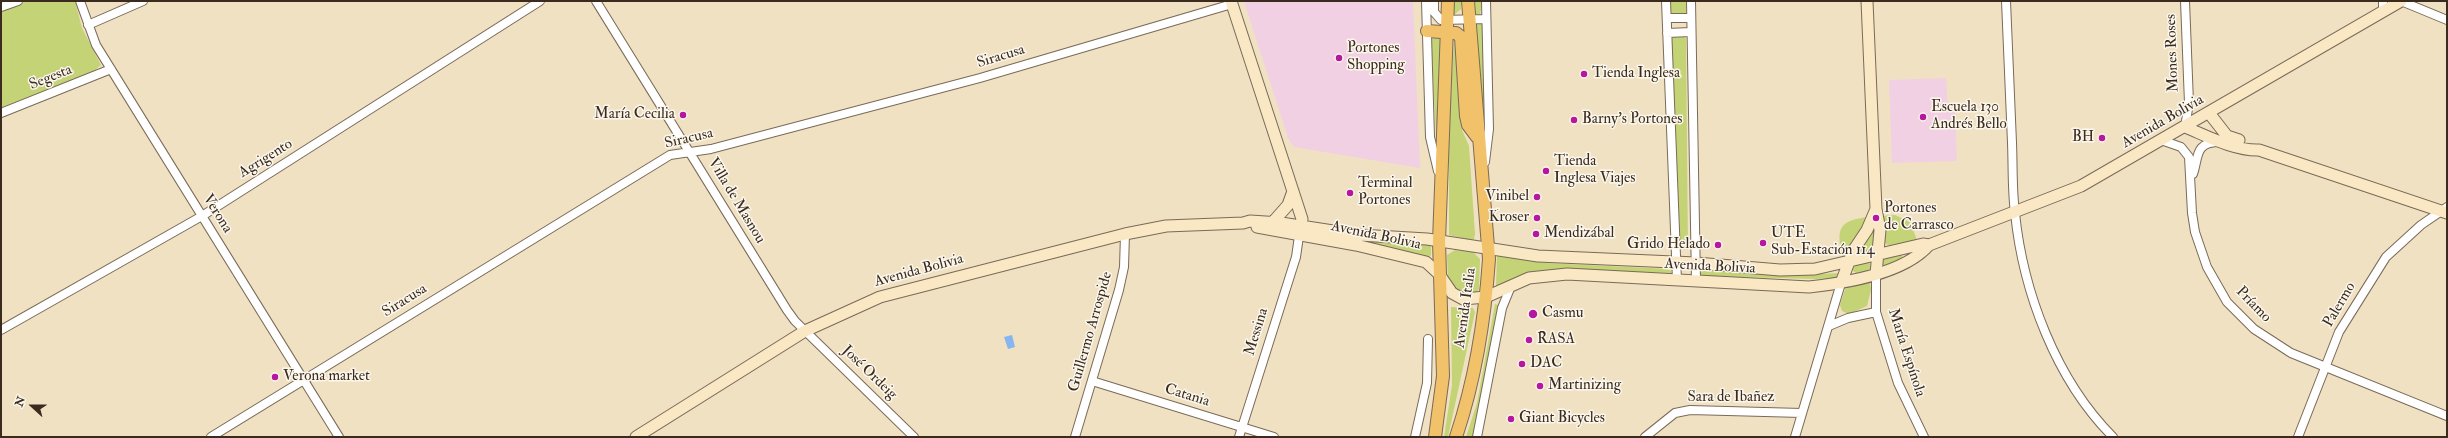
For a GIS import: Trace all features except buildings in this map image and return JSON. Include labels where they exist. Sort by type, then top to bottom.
[{"type":"main road","name":"Avenida Italia","points":[[1435,437],[1443,376],[1439,240],[1448,1]]},
{"type":"main road","name":"Avenida Italia","points":[[1456,437],[1470,388],[1486,297],[1489,248],[1478,138],[1468,1]]},
{"type":"main road","points":[[1427,31],[1448,32],[1459,34],[1461,37],[1466,116],[1468,125],[1478,138]]},
{"type":"street","points":[[1,8],[18,1]]},
{"type":"street","name":"Verona","points":[[80,1],[96,45],[339,437]]},
{"type":"street","points":[[88,25],[144,1]]},
{"type":"street","name":"Agrigento","points":[[1,330],[202,216],[540,1]]},
{"type":"street","name":"Villa de Masnou","points":[[596,1],[787,310],[805,331]]},
{"type":"street","name":"Avenida Italia","points":[[1426,1],[1430,137],[1441,184]]},
{"type":"street","points":[[1434,1],[1434,12],[1438,18],[1448,20],[1486,19]]},
{"type":"street","name":"Avenida Italia","points":[[1483,181],[1489,129],[1486,1]]},
{"type":"street","points":[[1666,1],[1677,280]]},
{"type":"street","points":[[1691,1],[1696,281]]},
{"type":"street","points":[[1867,1],[1876,209],[1880,230],[1876,274]]},
{"type":"street","points":[[2006,1],[2015,214],[2028,279],[2051,345],[2080,395],[2113,437]]},
{"type":"street","name":"Mones Roses","points":[[2185,1],[2189,103],[2185,127]]},
{"type":"street","points":[[2401,1],[2447,20]]},
{"type":"street","name":"Avenida Bolivia","points":[[636,437],[805,331],[880,297],[1126,234],[1166,226],[1243,223],[1300,231],[1439,240],[1538,256],[1696,263],[1780,270],[1815,269],[1923,244],[1929,245],[2015,214],[2081,186],[2209,113],[2383,6],[2401,1]]},
{"type":"street","points":[[1232,2],[1302,219],[1300,231]]},
{"type":"street","name":"Siracusa","points":[[211,437],[670,155],[711,149],[980,78],[1232,2]]},
{"type":"street","points":[[1667,18],[1691,18]]},
{"type":"street","points":[[1667,33],[1691,32]]},
{"type":"street","name":"Segesta","points":[[1,113],[111,69]]},
{"type":"street","points":[[2209,113],[2227,136],[2252,145],[2259,150],[2445,210]]},
{"type":"street","points":[[2185,127],[2222,142],[2251,150],[2259,150]]},
{"type":"street","name":"Príamo","points":[[2161,140],[2176,145],[2186,152],[2189,157],[2189,173],[2192,176],[2192,213],[2195,232],[2207,267],[2227,302],[2254,330],[2291,353],[2447,416]]},
{"type":"street","points":[[2192,176],[2199,150],[2208,144],[2222,142]]},
{"type":"street","points":[[1273,222],[1288,205],[1292,191]]},
{"type":"street","points":[[1795,437],[1848,262],[1852,251],[1867,230],[1876,209]]},
{"type":"street","name":"Palermo","points":[[2298,437],[2339,332],[2386,256],[2421,225],[2445,210]]},
{"type":"street","name":"Avenida Bolivia","points":[[1243,223],[1250,221],[1273,222],[1300,231],[1426,262],[1439,274],[1452,293],[1458,298],[1469,300],[1486,297],[1529,278],[1567,274],[1809,287],[1841,283],[1876,274],[1923,253],[1929,245]]},
{"type":"street","name":"Messina","points":[[1239,437],[1296,256],[1300,231]]},
{"type":"street","name":"Guillermo Arrospide","points":[[1075,437],[1119,290],[1124,267],[1126,234]]},
{"type":"street","name":"María Espínola","points":[[1876,274],[1876,312],[1898,383],[1924,437]]},
{"type":"street","points":[[1477,437],[1502,308],[1510,286]]},
{"type":"street","points":[[1829,326],[1848,318],[1876,312]]},
{"type":"street","name":"José Ordeig","points":[[805,331],[914,437]]},
{"type":"street","points":[[1415,437],[1427,383],[1428,339]]},
{"type":"street","name":"Catania","points":[[1092,381],[1274,437]]},
{"type":"street","name":"Sara de Ibañez","points":[[1646,437],[1660,423],[1675,413],[1690,410],[1802,413]]},
{"type":"shaded area","name":"Portones Shopping","points":[[1244,1],[1413,1],[1420,168],[1294,147],[1288,138]]},
{"type":"shaded area","name":"Escuela 130 Andrés Bello","points":[[1946,78],[1948,108],[1955,108],[1957,161],[1892,163],[1889,80]]},
{"type":"green space","points":[[26,1],[75,1],[82,28],[101,65],[94,71],[1,110],[1,11]]},
{"type":"green space","points":[[1453,1],[1461,1],[1461,9],[1454,15]]},
{"type":"green space","points":[[1475,1],[1482,1],[1480,16],[1476,15]]},
{"type":"green space","points":[[1668,1],[1687,1],[1686,13],[1669,14]]},
{"type":"green space","points":[[1482,22],[1486,118],[1484,119],[1476,23]]},
{"type":"green space","points":[[1443,36],[1436,136],[1431,39]]},
{"type":"green space","points":[[1671,36],[1684,36],[1686,39],[1688,250],[1681,249],[1669,40]]},
{"type":"green space","points":[[1454,39],[1462,130],[1469,146],[1475,234],[1474,239],[1470,240],[1449,235],[1449,132]]},
{"type":"green space","points":[[1895,215],[1910,222],[1917,240],[1895,246],[1887,245],[1884,242],[1883,216]]},
{"type":"green space","points":[[1868,217],[1867,222],[1842,258],[1840,233],[1842,228],[1850,221]]},
{"type":"green space","points":[[1873,231],[1875,231],[1873,251],[1858,256],[1856,253]]},
{"type":"green space","points":[[1313,232],[1431,245],[1431,255],[1429,257]]},
{"type":"green space","points":[[1455,250],[1473,252],[1480,259],[1479,289],[1476,294],[1461,295],[1448,281],[1447,255]]},
{"type":"green space","points":[[1902,254],[1902,258],[1885,266],[1882,264],[1883,259]]},
{"type":"green space","points":[[1497,255],[1546,263],[1670,269],[1672,273],[1565,271],[1496,287]]},
{"type":"green space","points":[[1868,262],[1871,265],[1869,271],[1857,274],[1852,270],[1854,266]]},
{"type":"green space","points":[[1701,269],[1778,276],[1840,273],[1838,278],[1815,279],[1702,276],[1699,274]]},
{"type":"green space","points":[[1870,281],[1871,290],[1867,306],[1849,314],[1842,311],[1840,305],[1845,289]]},
{"type":"green space","points":[[1495,304],[1498,305],[1473,437],[1466,437],[1477,403]]},
{"type":"green space","points":[[1451,307],[1473,308],[1475,312],[1448,437],[1444,437],[1452,385]]},
{"type":"water","points":[[1012,335],[1015,347],[1008,349],[1004,337]]},
{"type":"place","name":"Portones Shopping","points":[[1339,58]]},
{"type":"place","name":"Tienda Inglesa","points":[[1584,74]]},
{"type":"place","name":"María Cecilia","points":[[683,115]]},
{"type":"place","name":"Escuela 130 Andrés Bello","points":[[1923,117]]},
{"type":"place","name":"Barny's Portones","points":[[1574,120]]},
{"type":"place","name":"BH","points":[[2102,138]]},
{"type":"place","name":"Tienda Inglesa Viajes","points":[[1546,171]]},
{"type":"place","name":"Terminal Portones","points":[[1350,193]]},
{"type":"place","name":"Vinibel","points":[[1537,197]]},
{"type":"place","name":"Kroser","points":[[1537,218]]},
{"type":"place","name":"Portones de Carrasco","points":[[1876,218]]},
{"type":"place","name":"Mendizábal","points":[[1536,234]]},
{"type":"place","name":"UTE Sub-Estación 114","points":[[1763,243]]},
{"type":"place","name":"Grido Helado","points":[[1718,245]]},
{"type":"place","name":"Casmu","points":[[1533,314]]},
{"type":"place","name":"RASA","points":[[1529,340]]},
{"type":"place","name":"DAC","points":[[1522,364]]},
{"type":"place","name":"Verona market","points":[[275,377]]},
{"type":"place","name":"Martinizing","points":[[1540,386]]},
{"type":"place","name":"Giant Bicycles","points":[[1511,419]]}]
